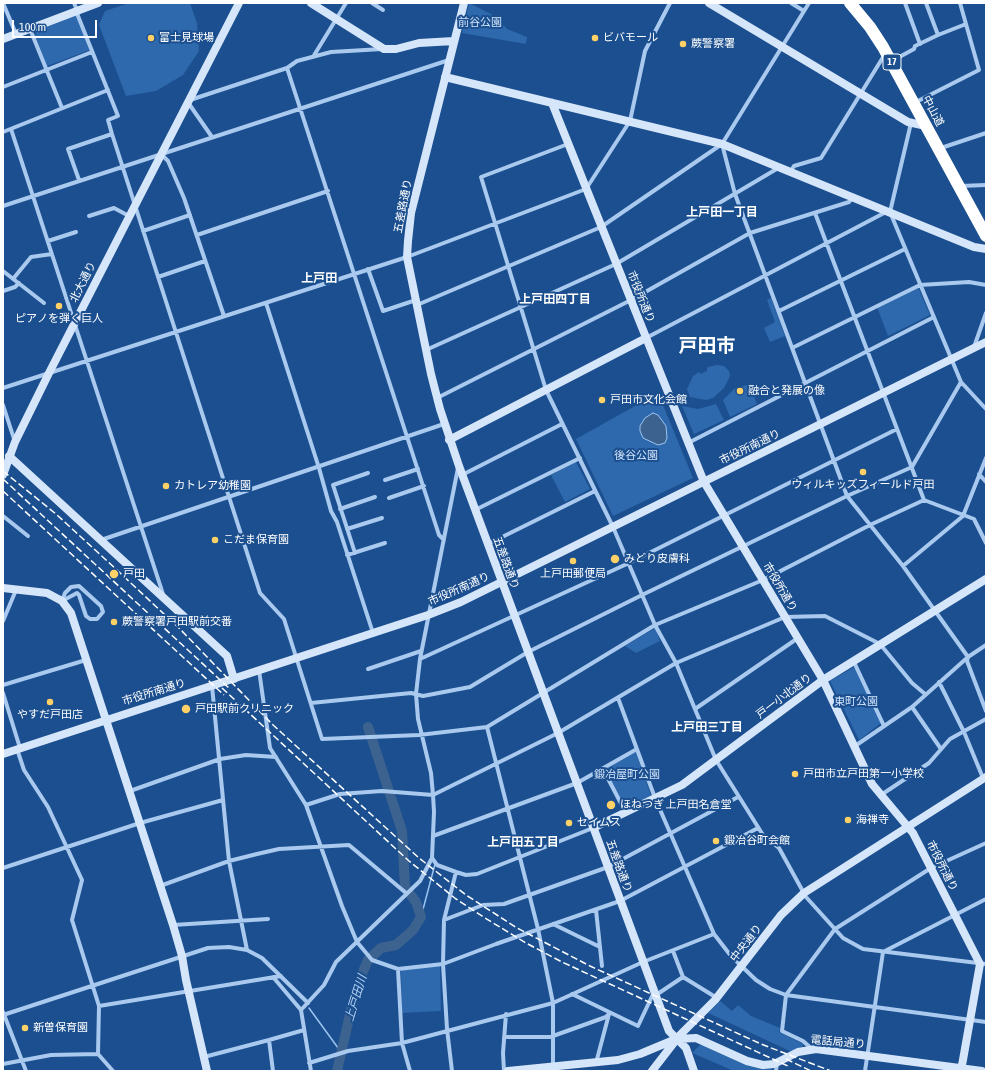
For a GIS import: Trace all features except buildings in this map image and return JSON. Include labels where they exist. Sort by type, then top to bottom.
[{"type":"highway","name":"中山道","points":[[850,3],[870,27],[889,57],[986,236]]},
{"type":"street","points":[[3,3],[5,13],[16,34]]},
{"type":"street","points":[[3,39],[75,8],[98,3]]},
{"type":"street","name":"北大通り","points":[[3,475],[15,442],[49,374],[160,154],[239,3]]},
{"type":"street","points":[[311,3],[384,49]]},
{"type":"street","points":[[313,57],[346,3]]},
{"type":"street","points":[[372,3],[383,10]]},
{"type":"street","name":"五差路通り","points":[[464,3],[411,213],[407,257],[426,350],[437,398],[449,440],[501,582],[669,1031],[687,1050],[694,1071]]},
{"type":"street","points":[[3,388],[407,257],[586,189],[630,121],[644,52],[670,3]]},
{"type":"street","points":[[710,3],[911,123],[926,126]]},
{"type":"street","points":[[791,3],[804,11]]},
{"type":"street","points":[[368,269],[383,311],[417,303],[601,227],[722,144],[809,3]]},
{"type":"street","points":[[905,3],[920,44]]},
{"type":"street","points":[[926,3],[938,36]]},
{"type":"street","points":[[914,103],[979,70],[960,3]]},
{"type":"street","points":[[75,8],[118,116],[108,120],[121,167],[135,205],[260,593],[284,619],[322,739],[421,734],[486,727],[655,625],[763,580],[870,525],[924,500]]},
{"type":"street","points":[[790,172],[794,166],[821,158],[861,94],[889,57],[966,24]]},
{"type":"street","points":[[30,28],[62,108]]},
{"type":"street","points":[[212,137],[187,102],[287,68],[297,61],[331,52],[396,49],[419,43],[454,41]]},
{"type":"street","points":[[3,88],[92,52]]},
{"type":"street","points":[[3,206],[449,60]]},
{"type":"street","points":[[287,68],[439,535],[444,540]]},
{"type":"street","points":[[445,77],[722,144],[974,246],[986,248]]},
{"type":"street","points":[[3,132],[108,90]]},
{"type":"street","name":"市役所通り","points":[[552,103],[704,482],[823,680],[872,784],[912,833],[954,914],[983,964]]},
{"type":"street","points":[[911,123],[889,212],[953,360],[961,382],[986,409]]},
{"type":"street","points":[[11,129],[88,361],[164,598]]},
{"type":"street","points":[[938,149],[986,133]]},
{"type":"street","points":[[80,180],[68,149],[112,134]]},
{"type":"street","points":[[568,144],[481,177],[507,267],[546,390],[613,527],[655,625],[676,663],[716,760],[763,835],[779,848],[804,893],[843,938],[855,946],[863,949],[884,952],[983,964],[970,1020],[962,1070]]},
{"type":"street","points":[[722,144],[735,194],[847,496],[903,566],[936,610],[968,657],[967,661],[986,711]]},
{"type":"street","points":[[160,154],[168,161],[190,216],[224,316]]},
{"type":"street","points":[[426,350],[616,264],[780,167]]},
{"type":"street","points":[[959,186],[986,185]]},
{"type":"street","points":[[196,235],[328,191]]},
{"type":"street","points":[[437,398],[631,300],[750,233],[849,202],[853,197]]},
{"type":"street","points":[[89,216],[114,208],[129,216]]},
{"type":"street","points":[[449,440],[889,212]]},
{"type":"street","points":[[816,213],[924,500],[974,519],[986,543]]},
{"type":"street","points":[[143,231],[190,216]]},
{"type":"street","points":[[48,241],[76,232]]},
{"type":"street","points":[[779,311],[905,249]]},
{"type":"street","points":[[13,279],[31,257],[52,254]]},
{"type":"street","points":[[158,277],[205,261]]},
{"type":"street","points":[[3,271],[44,303]]},
{"type":"street","points":[[792,348],[920,285],[969,282],[986,285]]},
{"type":"street","points":[[3,291],[15,287],[19,283]]},
{"type":"street","points":[[266,302],[319,468],[331,511],[373,633]]},
{"type":"street","points":[[973,350],[986,312]]},
{"type":"street","points":[[688,443],[934,317]]},
{"type":"street","name":"市役所南通り","points":[[3,754],[105,719],[234,679],[428,615],[461,602],[953,360],[986,342]]},
{"type":"street","points":[[311,703],[411,693],[422,696],[470,687],[528,652],[642,595],[847,496],[912,468],[961,382]]},
{"type":"street","points":[[3,405],[15,442]]},
{"type":"street","points":[[101,540],[319,468],[444,424]]},
{"type":"street","points":[[462,475],[562,424]]},
{"type":"street","points":[[420,659],[628,563],[897,429]]},
{"type":"street","points":[[9,456],[227,656],[234,679]]},
{"type":"street","points":[[475,510],[580,458]]},
{"type":"street","points":[[903,566],[963,516],[986,458]]},
{"type":"street","points":[[301,1010],[324,985],[336,962],[420,881],[432,859],[433,795],[431,773],[421,734],[416,694],[421,651],[459,466]]},
{"type":"street","points":[[385,480],[418,469]]},
{"type":"street","points":[[355,553],[333,485],[368,473]]},
{"type":"street","points":[[979,474],[986,482]]},
{"type":"street","points":[[389,498],[424,486]]},
{"type":"street","points":[[488,545],[595,491]]},
{"type":"street","points":[[340,509],[376,497]]},
{"type":"street","points":[[3,516],[28,536]]},
{"type":"street","points":[[347,529],[382,518]]},
{"type":"street","points":[[347,555],[385,543]]},
{"type":"street","name":"戸一小北通り","points":[[432,859],[437,865],[456,872],[466,875],[477,874],[593,828],[682,785],[823,680],[986,579]]},
{"type":"street","points":[[79,586],[100,604],[102,612],[97,619],[88,618],[80,595],[77,593],[62,601],[65,593],[71,587],[79,586]]},
{"type":"street","points":[[3,588],[47,592],[62,601],[71,613],[173,925],[182,956],[188,990],[207,1071]]},
{"type":"street","points":[[3,621],[16,589]]},
{"type":"street","points":[[306,805],[340,794],[394,791],[433,795],[558,733],[676,663],[785,618],[825,616],[880,644],[912,683],[925,694]]},
{"type":"street","points":[[695,709],[798,638]]},
{"type":"street","points":[[854,746],[912,707],[968,657],[986,645]]},
{"type":"street","points":[[368,669],[421,651]]},
{"type":"street","points":[[3,685],[86,660]]},
{"type":"street","points":[[853,660],[884,726]]},
{"type":"street","points":[[259,670],[270,748],[306,805],[342,906],[357,942],[372,960],[398,969],[444,964],[538,929],[620,901],[685,868],[758,828]]},
{"type":"street","points":[[939,682],[985,777]]},
{"type":"street","points":[[212,686],[229,861],[246,950]]},
{"type":"street","points":[[3,693],[24,770],[48,807],[82,880],[72,920],[99,1006],[98,1054],[113,1071]]},
{"type":"street","points":[[618,698],[655,798],[714,934],[731,956],[756,980],[770,989],[786,995],[986,1022]]},
{"type":"street","points":[[912,707],[941,750]]},
{"type":"street","points":[[881,795],[929,764],[950,739],[986,719]]},
{"type":"street","points":[[486,727],[530,893],[553,1003],[553,1066]]},
{"type":"street","points":[[433,836],[576,783],[637,749]]},
{"type":"street","points":[[130,791],[220,759],[246,754],[276,757]]},
{"type":"street","points":[[603,769],[626,813]]},
{"type":"street","name":"中央通り","points":[[508,1071],[596,1062],[635,1056],[676,1039],[717,998],[781,915],[804,893],[985,777]]},
{"type":"street","points":[[444,920],[483,905],[504,904],[530,893],[608,867],[738,797]]},
{"type":"street","points":[[3,868],[68,848],[140,823],[223,800]]},
{"type":"street","points":[[812,1049],[803,1041],[782,1031],[786,995],[835,929],[931,868],[986,842]]},
{"type":"street","points":[[160,886],[229,861],[279,849],[349,845],[407,893]]},
{"type":"street","points":[[452,1071],[447,1030],[444,920],[456,872]]},
{"type":"street","points":[[884,952],[954,914],[986,899]]},
{"type":"street","points":[[596,910],[602,966]]},
{"type":"street","points":[[173,925],[268,920]]},
{"type":"street","points":[[553,924],[600,947]]},
{"type":"street","points":[[309,1064],[336,1054],[402,1043],[506,1014],[553,1003],[643,962],[714,934]]},
{"type":"street","points":[[26,1071],[23,1060],[3,1014],[208,948],[229,947],[246,950],[262,958],[308,1004]]},
{"type":"street","points":[[673,951],[683,977],[717,998]]},
{"type":"street","points":[[865,1071],[884,952]]},
{"type":"street","points":[[398,969],[402,1043],[410,1071]]},
{"type":"street","points":[[99,1006],[188,990],[281,976]]},
{"type":"street","points":[[273,977],[301,1010],[310,1071]]},
{"type":"street","points":[[572,994],[638,1026],[655,993],[683,977]]},
{"type":"street","points":[[504,1037],[553,1037],[606,1017],[610,1013]]},
{"type":"street","points":[[596,1062],[610,1013]]},
{"type":"street","points":[[504,1071],[506,1014]]},
{"type":"street","points":[[204,1056],[304,1030]]},
{"type":"street","name":"電話局通り","points":[[676,1039],[696,1038],[757,1064],[777,1067],[798,1052],[812,1049],[962,1070],[982,1071]]},
{"type":"street","points":[[652,1071],[676,1039]]},
{"type":"street","points":[[269,1040],[273,1071]]},
{"type":"street","points":[[3,1064],[51,1055],[98,1054]]},
{"type":"green space","name":"富士見球場","points":[[129,3],[190,3],[197,23],[199,51],[183,75],[156,91],[126,96],[99,25],[105,11]]},
{"type":"green space","name":"前谷公園","points":[[469,3],[495,16],[507,29],[527,37],[526,44],[462,33]]},
{"type":"green space","points":[[75,13],[90,50],[47,66],[35,35],[38,29]]},
{"type":"green space","points":[[918,287],[930,315],[888,336],[877,307]]},
{"type":"green space","points":[[771,298],[785,336],[770,342],[764,328],[775,322],[767,300]]},
{"type":"green space","points":[[717,365],[724,366],[729,371],[730,376],[724,388],[713,398],[706,400],[690,397],[687,389],[693,376],[699,372],[700,374],[707,371],[708,367]]},
{"type":"green space","points":[[749,384],[757,404],[730,417],[723,400],[734,389]]},
{"type":"green space","name":"後谷公園","points":[[658,393],[693,478],[613,516],[576,439]]},
{"type":"green space","points":[[716,404],[724,420],[694,434],[682,406],[698,409]]},
{"type":"green space","points":[[576,462],[590,489],[565,502],[551,475]]},
{"type":"green space","points":[[655,628],[660,641],[636,653],[625,646]]},
{"type":"green space","name":"東町公園","points":[[854,667],[881,723],[859,740],[830,681]]},
{"type":"green space","name":"鍛冶屋町公園","points":[[636,752],[651,796],[626,808],[605,769]]},
{"type":"green space","points":[[440,966],[441,1011],[402,1013],[401,970]]},
{"type":"green space","points":[[720,1001],[732,1011],[738,1005],[751,1016],[780,1028],[779,1032],[803,1044],[803,1046],[792,1052],[708,1013]]},
{"type":"green space","points":[[702,1043],[771,1068],[774,1071],[734,1071],[692,1053]]},
{"type":"shaded area","points":[[653,413],[658,415],[666,426],[667,438],[665,443],[658,445],[643,438],[640,431],[640,426],[645,418]]},
{"type":"waterway","name":"上戸田川","points":[[337,1071],[356,988],[368,960],[381,948],[396,945],[413,930],[421,917],[416,902],[405,887],[402,831],[368,727]]},
{"type":"waterway","name":"上戸田川","points":[[421,917],[435,864]]},
{"type":"waterway","points":[[309,1008],[341,1052]]},
{"type":"railway","points":[[3,471],[56,514],[180,629],[272,724],[419,858],[466,895],[517,928],[590,966],[761,1044],[831,1071]]},
{"type":"railway","points":[[3,479],[230,689]]},
{"type":"railway","points":[[3,491],[224,695]]},
{"type":"railway","points":[[222,688],[409,861],[456,899],[526,943],[562,962],[790,1067]]},
{"type":"railway","points":[[786,1059],[811,1071]]},
{"type":"place","name":"富士見球場","points":[[151,38]]},
{"type":"place","name":"ビバモール","points":[[595,38]]},
{"type":"place","name":"蕨警察署","points":[[683,44]]},
{"type":"place","name":"ピアノを弾く巨人","points":[[59,306]]},
{"type":"place","name":"融合と発展の像","points":[[740,391]]},
{"type":"place","name":"戸田市文化会館","points":[[602,400]]},
{"type":"place","name":"ウィルキッズフィールド戸田","points":[[863,472]]},
{"type":"place","name":"カトレア幼稚園","points":[[166,486]]},
{"type":"place","name":"こだま保育園","points":[[215,540]]},
{"type":"place","name":"みどり皮膚科","points":[[615,559]]},
{"type":"place","name":"上戸田郵便局","points":[[573,561]]},
{"type":"place","name":"戸田","points":[[114,574]]},
{"type":"place","name":"蕨警察署戸田駅前交番","points":[[114,622]]},
{"type":"place","name":"やすだ戸田店","points":[[50,702]]},
{"type":"place","name":"戸田駅前クリニック","points":[[186,709]]},
{"type":"place","name":"戸田市立戸田第一小学校","points":[[795,774]]},
{"type":"place","name":"ほねつぎ 上戸田名倉堂","points":[[611,805]]},
{"type":"place","name":"海禅寺","points":[[848,820]]},
{"type":"place","name":"セイムス","points":[[569,823]]},
{"type":"place","name":"鍛冶谷町会館","points":[[716,841]]},
{"type":"place","name":"新曽保育園","points":[[25,1028]]},
{"type":"district","name":"上戸田一丁目","points":[[722,212]]},
{"type":"district","name":"上戸田","points":[[319,278]]},
{"type":"district","name":"上戸田四丁目","points":[[555,299]]},
{"type":"district","name":"戸田市","points":[[707,346]]},
{"type":"district","name":"上戸田三丁目","points":[[707,727]]},
{"type":"district","name":"上戸田五丁目","points":[[523,842]]}]
